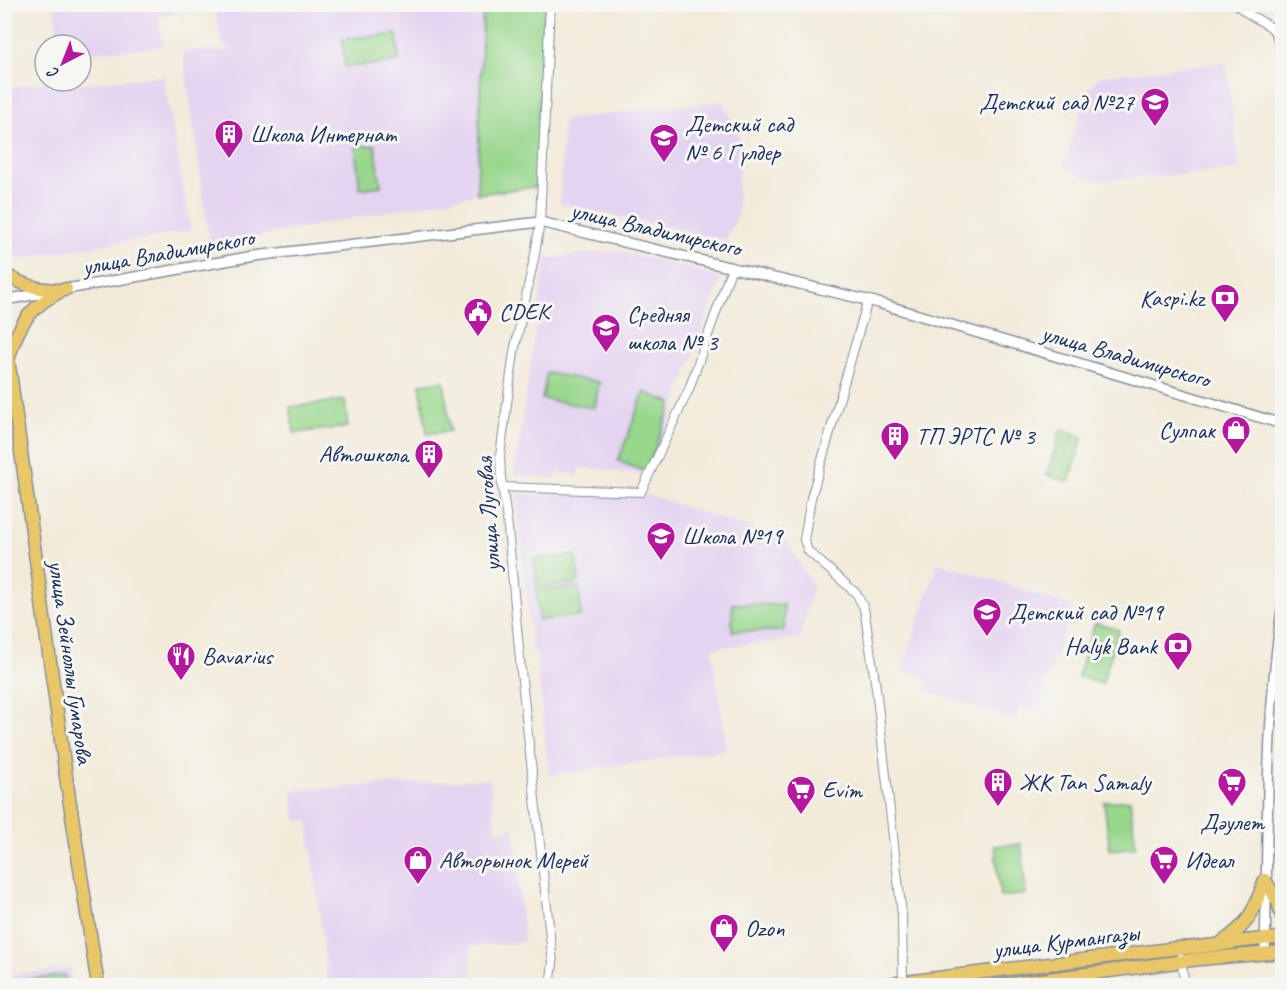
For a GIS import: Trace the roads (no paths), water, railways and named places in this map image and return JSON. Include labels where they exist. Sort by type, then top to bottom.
[{"type":"main road","points":[[4,273],[29,286],[47,290],[66,290]]},
{"type":"main road","points":[[6,355],[28,315],[45,300],[66,290]]},
{"type":"main road","name":"улица Зейноллы Гумарова","points":[[4,344],[98,986]]},
{"type":"main road","points":[[1265,880],[1278,902],[1282,917]]},
{"type":"main road","points":[[1219,945],[1245,925],[1251,917],[1265,880]]},
{"type":"main road","name":"улица Курмангазы","points":[[873,986],[1178,948],[1282,938]]},
{"type":"main road","name":"улица Курмангазы","points":[[995,986],[1181,962],[1282,952]]},
{"type":"street","name":"улица Луговая","points":[[550,4],[540,222],[514,352],[501,456],[502,487],[553,963],[550,986]]},
{"type":"street","points":[[1237,4],[1245,14],[1271,27],[1279,44],[1282,70]]},
{"type":"street","name":"улица Владимирского","points":[[4,300],[254,256],[540,222],[868,300],[1282,424]]},
{"type":"street","points":[[502,487],[641,492],[688,389],[732,267]]},
{"type":"street","points":[[868,300],[811,498],[804,540],[808,551],[856,593],[864,608],[876,688],[902,915],[903,982]]},
{"type":"street","points":[[1265,953],[1270,717],[1282,610]]},
{"type":"street","points":[[1178,948],[1185,986]]},
{"type":"place","name":"Детский сад №27","points":[[1155,128]]},
{"type":"place","name":"Школа Интернат","points":[[229,160]]},
{"type":"place","name":"Детский сад № 6 Гүлдер","points":[[664,164]]},
{"type":"place","name":"Kaspi.kz","points":[[1225,324]]},
{"type":"place","name":"CDEK","points":[[478,338]]},
{"type":"place","name":"Средняя школа № 3","points":[[606,354]]},
{"type":"place","name":"Сулпак","points":[[1236,456]]},
{"type":"place","name":"ТП ЭРТС № 3","points":[[895,462]]},
{"type":"place","name":"Автошкола","points":[[429,480]]},
{"type":"place","name":"Школа №19","points":[[661,562]]},
{"type":"place","name":"Детский сад №19","points":[[987,638]]},
{"type":"place","name":"Halyk Bank","points":[[1178,672]]},
{"type":"place","name":"Bavarius","points":[[181,682]]},
{"type":"place","name":"ЖК Tan Samaly","points":[[998,808]]},
{"type":"place","name":"Дәулет","points":[[1232,808]]},
{"type":"place","name":"Evim","points":[[801,816]]},
{"type":"place","name":"Авторынок Мерей","points":[[418,886]]},
{"type":"place","name":"Идеал","points":[[1164,886]]},
{"type":"place","name":"Ozon","points":[[724,954]]}]
